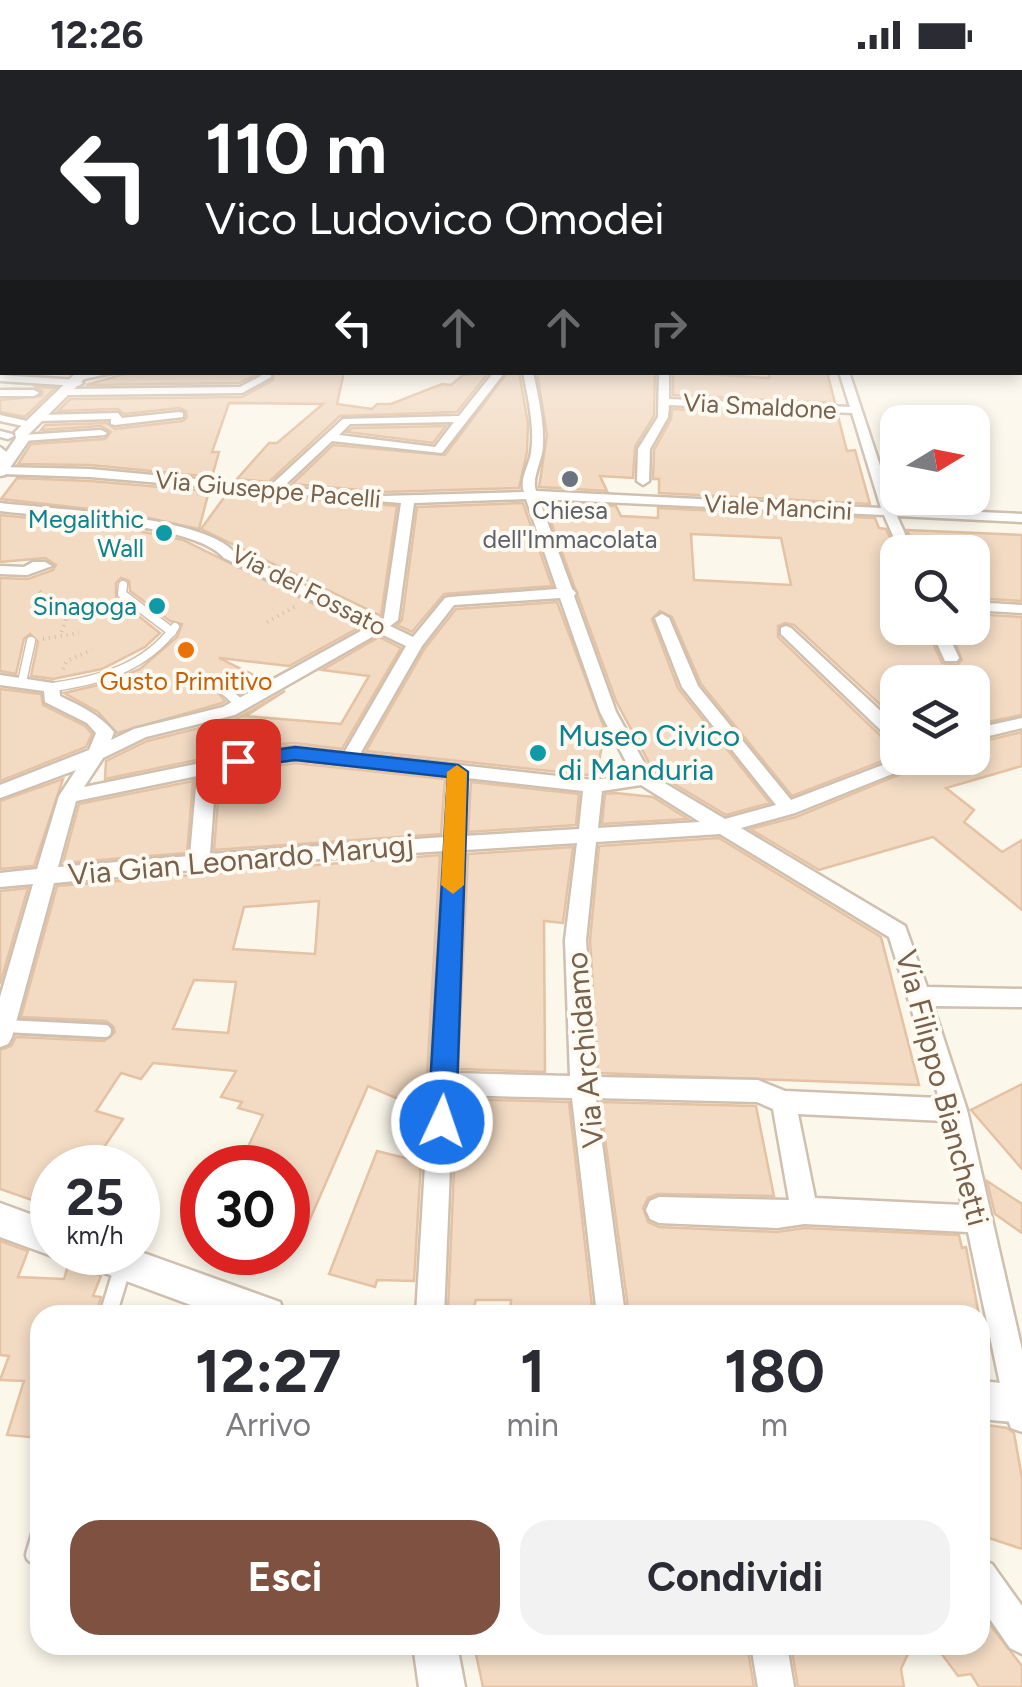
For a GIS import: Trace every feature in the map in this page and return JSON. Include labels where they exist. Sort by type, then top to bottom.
[{"type":"street","points":[[0,393],[76,384],[103,375]]},
{"type":"street","points":[[0,378],[242,390],[266,375]]},
{"type":"street","points":[[330,438],[438,451],[498,375]]},
{"type":"street","points":[[68,796],[295,753],[593,786],[644,780],[608,712],[569,593],[527,484],[538,464],[537,415],[529,375]]},
{"type":"street","points":[[643,481],[644,449],[663,417],[664,375]]},
{"type":"street","points":[[845,375],[880,484]]},
{"type":"street","points":[[1,468],[15,435],[76,384]]},
{"type":"street","name":"Via Smaldone","points":[[665,402],[856,410]]},
{"type":"street","points":[[15,435],[118,416],[115,422],[179,416]]},
{"type":"street","points":[[0,418],[15,435],[101,433]]},
{"type":"street","points":[[273,490],[347,421],[462,419]]},
{"type":"street","name":"Via Giuseppe Pacelli","points":[[1,468],[408,500],[534,495]]},
{"type":"street","name":"Viale Mancini","points":[[534,495],[880,512]]},
{"type":"street","points":[[0,792],[140,733],[229,711],[379,628],[390,620],[408,500]]},
{"type":"street","name":"Via del Fossato","points":[[0,507],[173,528],[194,539],[216,543],[229,555],[415,644]]},
{"type":"street","name":"Viale Mancini","points":[[956,515],[1022,518]]},
{"type":"street","points":[[0,570],[28,571],[33,566],[45,566]]},
{"type":"street","points":[[348,760],[415,644],[450,600],[569,593]]},
{"type":"street","points":[[990,607],[1022,610]]},
{"type":"street","points":[[662,618],[690,687],[788,808]]},
{"type":"street","points":[[786,631],[880,719]]},
{"type":"street","points":[[945,645],[951,658]]},
{"type":"street","points":[[0,680],[53,687],[52,698],[94,719],[106,732],[68,796],[2,1032]]},
{"type":"street","points":[[990,731],[1022,723]]},
{"type":"street","points":[[199,864],[207,768]]},
{"type":"street","points":[[431,1305],[458,772]]},
{"type":"street","name":"Via Gian Leonardo Marugj","points":[[0,880],[454,842],[722,826],[788,808],[880,772]]},
{"type":"street","name":"Via Filippo Bianchetti","points":[[644,780],[898,932],[955,1110],[1021,1408]]},
{"type":"street","name":"Via Archidamo","points":[[593,786],[590,835],[578,883],[576,963],[611,1305]]},
{"type":"street","points":[[919,996],[1022,998]]},
{"type":"street","points":[[444,1084],[758,1091],[784,1102],[955,1110]]},
{"type":"street","points":[[784,1102],[804,1211]]},
{"type":"street","points":[[659,1210],[776,1215],[804,1211],[978,1219]]},
{"type":"street","points":[[0,1220],[30,1231]]},
{"type":"street","points":[[155,1275],[239,1305]]},
{"type":"street","points":[[990,1402],[1021,1408]]},
{"type":"street","points":[[990,1590],[1022,1636]]},
{"type":"street","points":[[436,1655],[442,1687]]},
{"type":"street","points":[[771,1655],[776,1687]]},
{"type":"lane","points":[[53,687],[77,684],[147,660],[173,629],[122,594],[122,585]]},
{"type":"lane","points":[[22,682],[31,642]]},
{"type":"lane","points":[[223,690],[241,704]]},
{"type":"lane","points":[[2,1032],[105,1030]]},
{"type":"lane","points":[[108,1275],[108,1305]]},
{"type":"path","points":[[40,592],[54,611],[67,616],[60,636]]},
{"type":"path","points":[[267,622],[314,596]]},
{"type":"path","points":[[31,642],[79,633]]},
{"type":"building","points":[[121,375],[255,375],[239,383],[86,385]]},
{"type":"building","points":[[274,375],[343,375],[337,404],[372,409],[377,404],[391,404],[442,384],[451,385],[463,375],[487,375],[457,412],[340,416],[269,482],[237,479],[269,443],[277,443],[323,404],[229,403],[212,452],[219,452],[212,477],[90,465],[18,464],[31,444],[105,439],[111,432],[101,426],[41,430],[45,425],[107,423],[115,429],[183,421],[187,417],[186,411],[179,408],[124,414],[118,409],[58,411],[70,399],[242,397],[273,380]]},
{"type":"building","points":[[506,375],[520,375],[528,423],[519,488],[383,492],[292,484],[333,445],[445,455]]},
{"type":"building","points":[[537,375],[655,375],[654,416],[635,447],[633,478],[600,476],[607,491],[539,487],[547,435]]},
{"type":"building","points":[[673,375],[769,378],[828,375],[835,403],[673,395]]},
{"type":"building","points":[[36,387],[55,388],[25,417],[0,412],[0,400],[41,396],[43,392]]},
{"type":"building","points":[[672,409],[838,416],[847,451],[855,450],[870,504],[659,493],[659,479],[653,479],[654,450],[671,419]]},
{"type":"building","points":[[446,426],[433,443],[347,432],[352,428]]},
{"type":"building","points":[[17,478],[209,491],[199,529],[125,513],[1,499]]},
{"type":"building","points":[[228,492],[397,506],[381,616],[201,529]]},
{"type":"building","points":[[523,503],[552,586],[444,594],[412,632],[397,625],[402,620],[417,507]]},
{"type":"building","points":[[544,503],[616,506],[621,516],[658,518],[658,508],[875,518],[879,528],[886,529],[889,535],[880,535],[880,645],[934,645],[942,663],[957,665],[880,665],[880,704],[794,625],[778,626],[778,637],[880,735],[880,762],[792,796],[701,684],[672,617],[660,611],[652,619],[678,688],[770,803],[726,815],[654,772],[616,701]],"holes":[[[691,534],[781,538],[791,585],[694,580]]]},
{"type":"building","points":[[0,515],[119,527],[183,540],[360,627],[289,666],[219,658],[264,680],[240,693],[221,683],[216,690],[225,701],[222,703],[117,733],[98,712],[64,693],[107,683],[140,669],[177,637],[182,624],[170,621],[130,591],[129,581],[121,578],[116,583],[116,598],[160,633],[145,647],[102,669],[53,679],[31,676],[38,642],[30,634],[24,639],[16,674],[0,671],[0,578],[28,579],[53,570],[56,565],[45,558],[0,562]]},
{"type":"building","points":[[907,530],[1022,535],[1022,601],[990,599],[990,535],[909,535]]},
{"type":"building","points":[[557,602],[605,730],[596,776],[366,751],[425,648],[456,609]]},
{"type":"building","points":[[990,615],[1022,617],[1022,715],[990,721],[990,665],[957,665],[962,660],[956,645],[990,645]]},
{"type":"building","points":[[379,637],[401,648],[342,749],[295,743],[269,745],[105,779],[106,761],[147,741],[236,719],[285,691],[246,716],[341,724],[369,676],[322,670]]},
{"type":"building","points":[[0,689],[41,694],[43,705],[85,726],[92,734],[86,747],[0,781]]},
{"type":"building","points":[[1022,732],[1022,766],[946,788],[974,810],[964,822],[1002,852],[1022,840],[1022,910],[933,837],[819,870],[750,829],[796,817],[899,775],[990,775],[990,740]]},
{"type":"building","points":[[295,763],[445,779],[441,834],[214,850],[220,775]]},
{"type":"building","points":[[63,779],[34,866],[0,869],[0,801]]},
{"type":"building","points":[[193,781],[187,853],[63,863],[79,804]]},
{"type":"building","points":[[471,782],[579,794],[576,825],[468,832]]},
{"type":"building","points":[[605,794],[653,797],[688,819],[602,824]]},
{"type":"building","points":[[719,838],[881,937],[919,1085],[598,1073],[590,940],[599,846]]},
{"type":"building","points":[[573,847],[563,923],[544,921],[545,1072],[458,1069],[468,854]]},
{"type":"building","points":[[440,855],[426,1092],[408,1091],[403,1101],[368,1086],[310,1219],[310,1145],[249,1145],[263,1115],[238,1108],[242,1102],[221,1097],[236,1071],[153,1063],[141,1079],[121,1073],[96,1111],[123,1119],[105,1145],[30,1145],[30,1199],[0,1189],[0,1050],[11,1046],[16,1037],[104,1041],[115,1032],[106,1021],[21,1017],[57,886]],"holes":[[[319,901],[315,954],[233,949],[244,907]],[[194,980],[236,982],[228,1033],[173,1029]]]},
{"type":"building","points":[[28,888],[0,984],[0,891]]},
{"type":"building","points":[[1022,1084],[1022,1169],[971,1110]]},
{"type":"building","points":[[457,1099],[569,1102],[592,1305],[511,1305],[511,1300],[476,1300],[474,1305],[448,1305]]},
{"type":"building","points":[[600,1102],[756,1106],[774,1196],[657,1194],[648,1198],[643,1208],[648,1222],[659,1227],[777,1232],[804,1228],[959,1235],[962,1248],[966,1247],[977,1305],[628,1305]]},
{"type":"building","points":[[377,1151],[421,1162],[414,1281],[377,1280],[375,1287],[329,1274]]},
{"type":"building","points":[[987,1181],[1022,1204],[1022,1233],[995,1214]]},
{"type":"building","points":[[0,1241],[28,1251],[18,1277],[101,1276],[93,1296],[101,1297],[99,1305],[30,1305],[30,1437],[7,1435],[24,1381],[0,1380],[9,1356],[0,1355]]},
{"type":"building","points":[[990,1425],[1014,1433],[1022,1478],[1022,1549],[990,1538]]},
{"type":"building","points":[[990,1625],[1022,1666],[1022,1687],[979,1687],[971,1674],[958,1676],[942,1655],[990,1655]]},
{"type":"building","points":[[476,1655],[749,1655],[754,1687],[483,1687]]},
{"type":"building","points":[[793,1655],[907,1655],[901,1669],[904,1687],[798,1687]]},
{"type":"slow traffic","points":[[453,885],[457,772]]},
{"type":"place","name":"Chiesa dell'Immacolata","points":[[570,479]]},
{"type":"place","name":"Megalithic Wall","points":[[164,533]]},
{"type":"place","name":"Sinagoga","points":[[157,606]]},
{"type":"place","name":"Gusto Primitivo","points":[[186,650]]},
{"type":"place","name":"Museo Civico di Manduria","points":[[538,753]]},
{"type":"route","points":[[238,761],[295,753],[458,772],[442,1122]]}]
